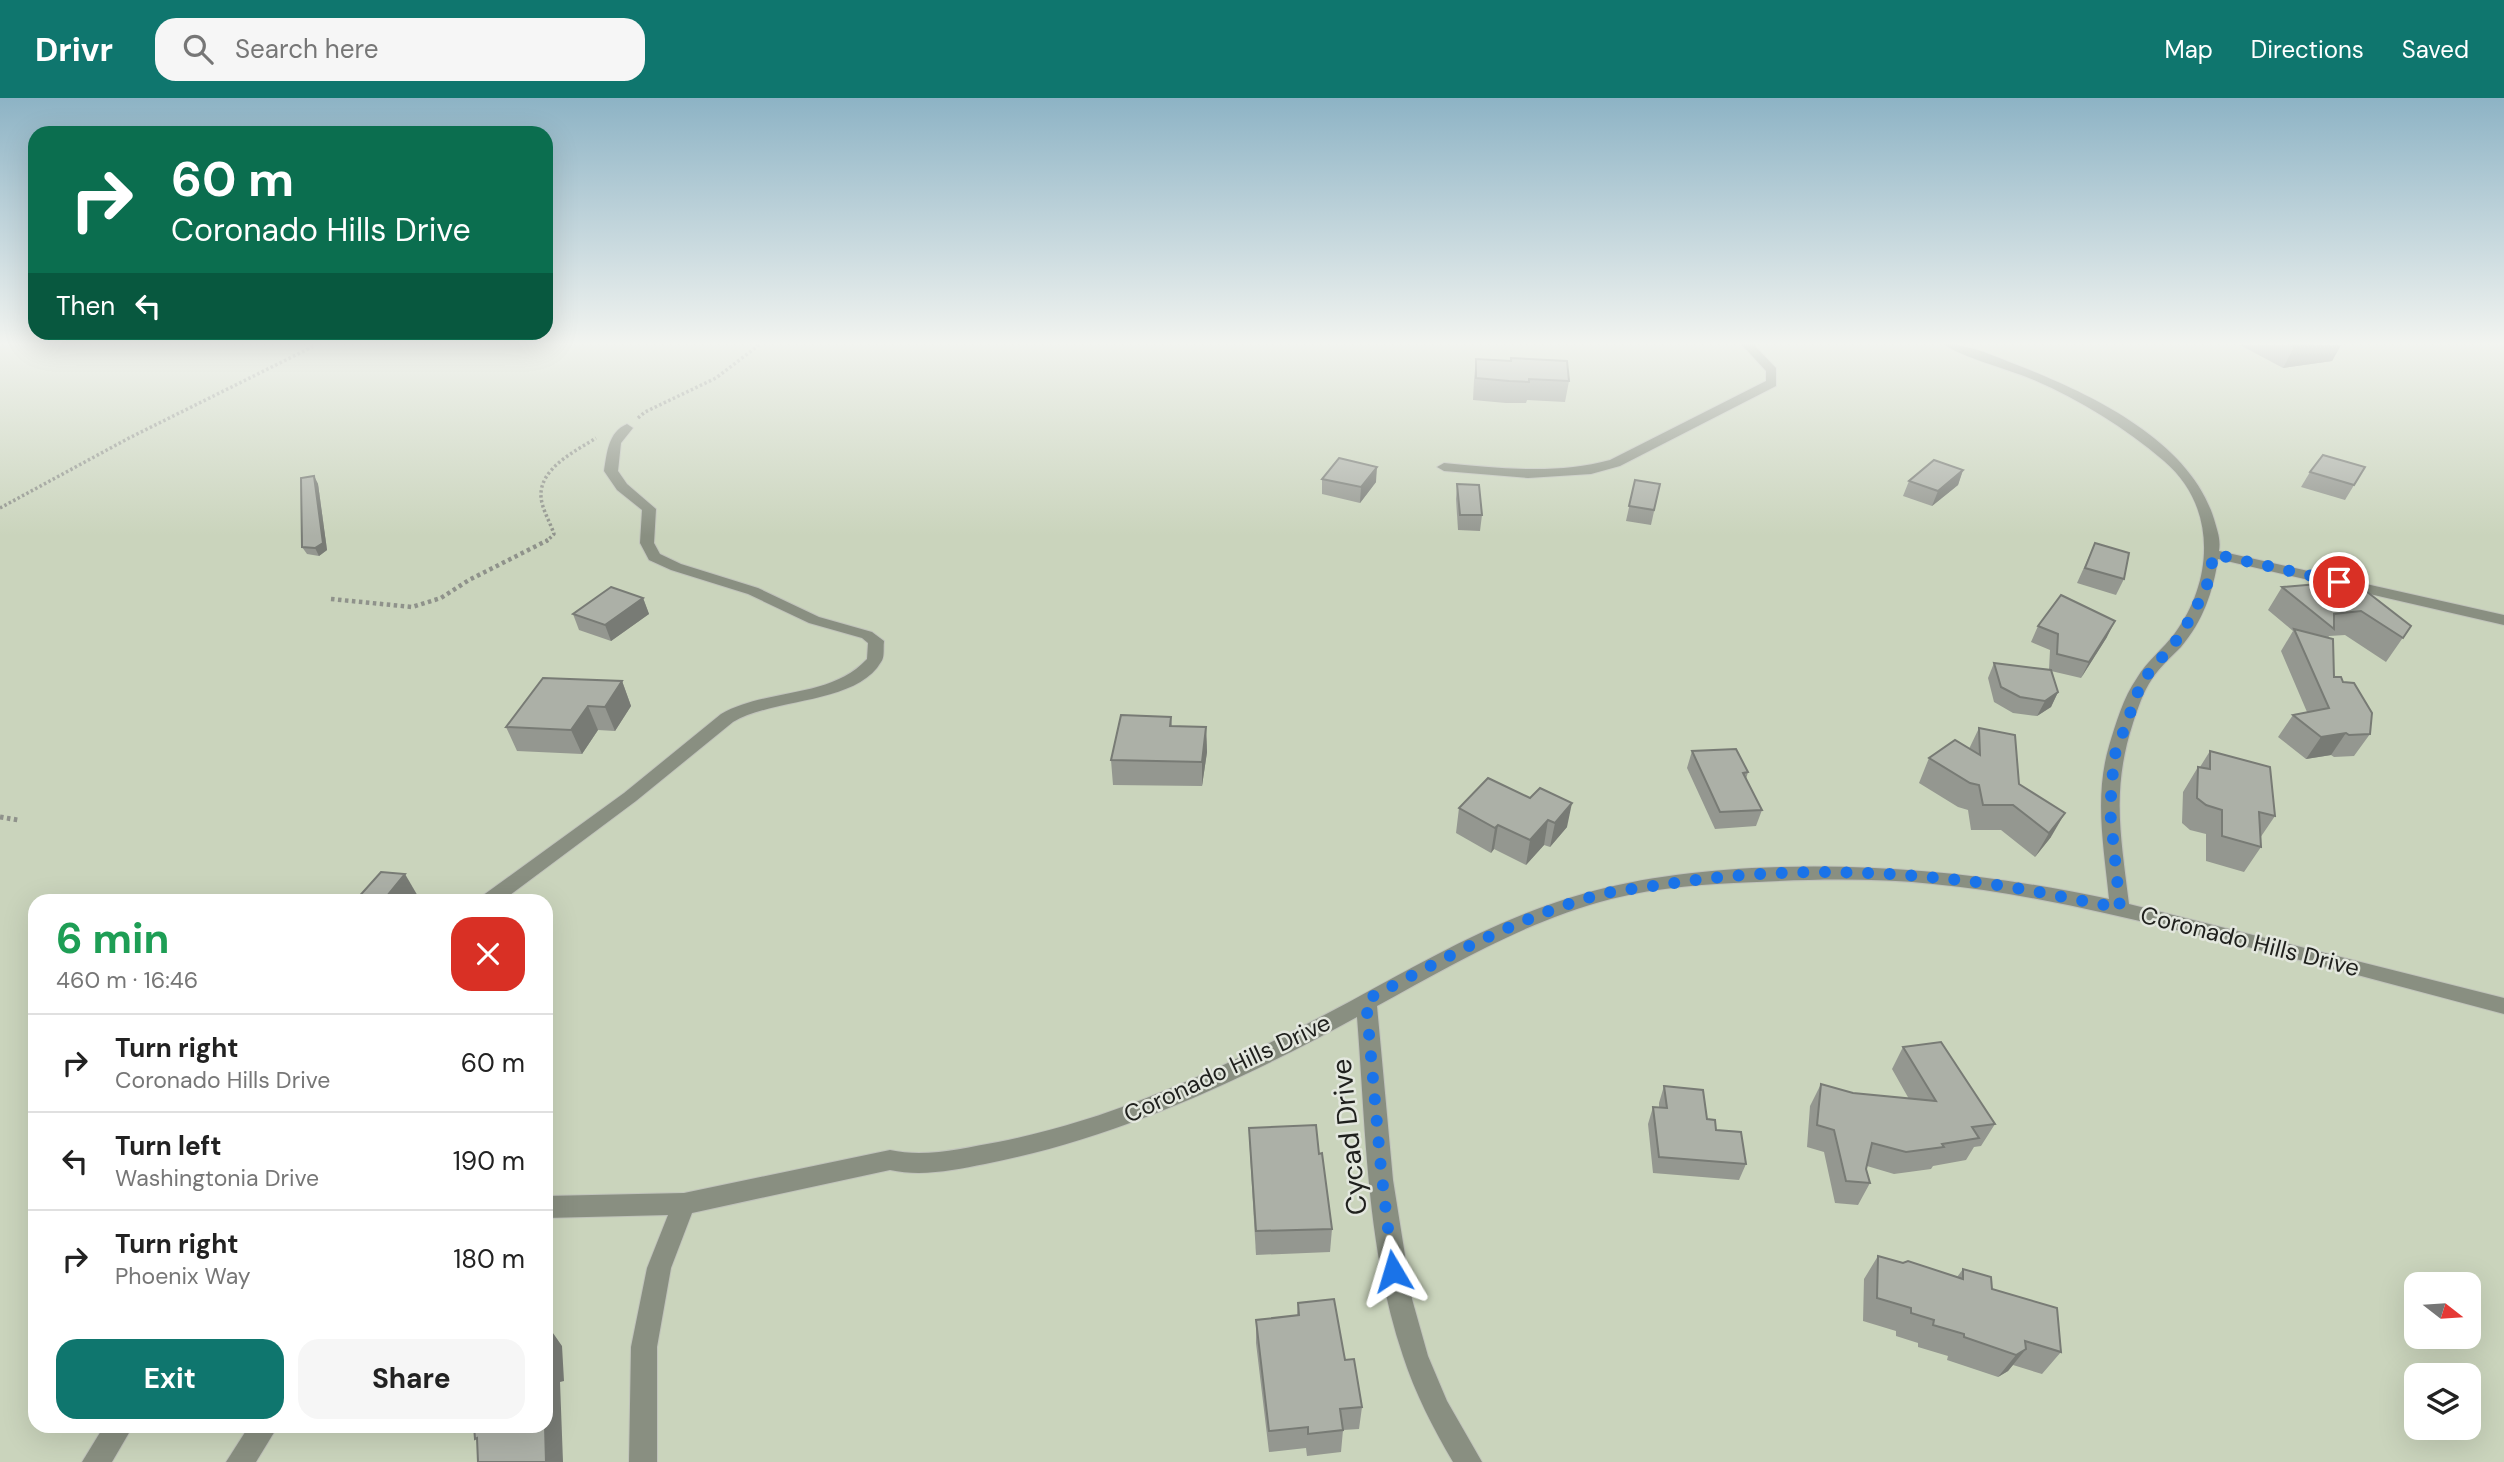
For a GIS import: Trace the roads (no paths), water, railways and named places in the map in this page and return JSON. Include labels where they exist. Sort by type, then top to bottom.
[{"type":"street","points":[[1444,467],[1528,474],[1586,471],[1615,463],[1722,409]]},
{"type":"street","points":[[2101,409],[2122,421],[2176,464],[2208,512],[2214,554],[2206,589],[2181,635],[2142,681],[2114,757],[2110,810],[2120,908]]},
{"type":"street","points":[[498,894],[630,797],[727,718],[744,709],[844,685],[865,671],[875,660],[876,641],[867,635],[814,620],[753,591],[676,567],[654,557],[647,543],[649,509],[622,487],[611,471],[615,442],[627,428]]},
{"type":"street","points":[[2214,554],[2504,620]]},
{"type":"street","name":"Coronado Hills Drive","points":[[553,1207],[684,1203],[890,1160],[910,1166],[999,1152],[1104,1124],[1195,1087],[1493,934],[1598,895],[1700,878],[1793,872],[1895,874],[1991,884],[2120,908],[2295,950],[2504,1006]]},
{"type":"street","name":"Cycad Drive","points":[[1366,1000],[1393,1271],[1413,1353],[1448,1432],[1468,1462]]},
{"type":"street","points":[[643,1462],[644,1347],[659,1268],[684,1203]]},
{"type":"street","points":[[96,1462],[115,1433]]},
{"type":"street","points":[[240,1462],[260,1433]]}]
